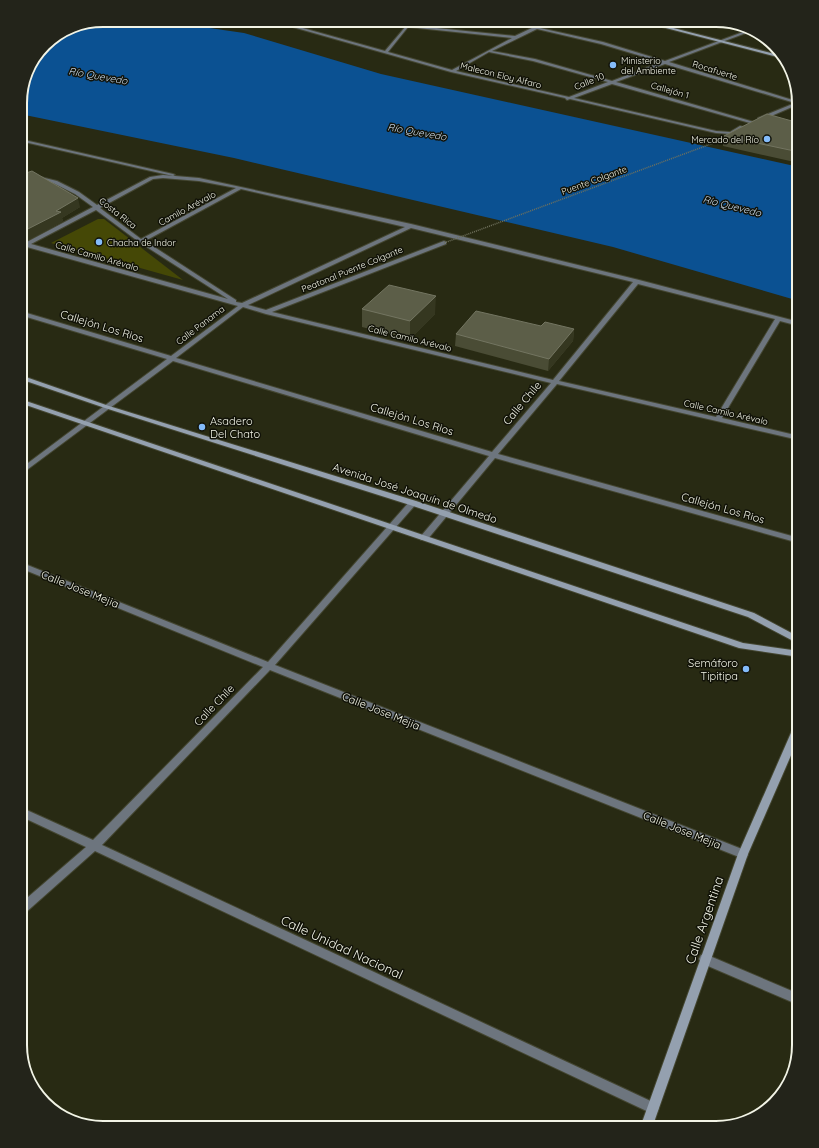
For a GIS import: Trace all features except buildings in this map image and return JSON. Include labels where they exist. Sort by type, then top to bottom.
[{"type":"main road","points":[[663,27],[775,56]]},
{"type":"main road","name":"Avenida José Joaquín de Olmedo","points":[[27,379],[107,407],[413,503],[751,615],[792,637]]},
{"type":"main road","points":[[27,403],[742,646],[792,653]]},
{"type":"main road","name":"Calle Argentina","points":[[648,1121],[743,854],[792,742]]},
{"type":"street","name":"Malecon Eloy Alfaro","points":[[301,27],[452,71],[567,99],[716,132],[730,133],[754,121]]},
{"type":"street","points":[[386,52],[406,27]]},
{"type":"street","points":[[417,27],[514,37]]},
{"type":"street","points":[[452,71],[514,37],[538,27]]},
{"type":"street","name":"Rocafuerte","points":[[535,28],[602,43],[663,63],[792,101]]},
{"type":"street","name":"Calle 10","points":[[567,99],[745,33]]},
{"type":"street","name":"Callejón 1","points":[[489,51],[534,60],[754,121]]},
{"type":"street","points":[[754,121],[792,105]]},
{"type":"street","points":[[766,116],[773,118]]},
{"type":"street","points":[[754,121],[763,122]]},
{"type":"street","points":[[27,142],[173,175],[240,188],[411,226],[637,281],[792,322]]},
{"type":"street","name":"Costa Rica","points":[[27,175],[60,184],[77,192],[141,241],[241,306]]},
{"type":"street","points":[[27,244],[98,208],[155,177],[173,175]]},
{"type":"street","name":"Camilo Arévalo","points":[[141,241],[240,188]]},
{"type":"street","name":"Calle Panama","points":[[27,468],[241,306],[411,226]]},
{"type":"street","name":"Peatonal Puente Colgante","points":[[266,312],[389,263],[444,243]]},
{"type":"street","name":"Calle Camilo Arévalo","points":[[27,247],[241,306],[555,382],[792,436]]},
{"type":"street","name":"Calle Chile","points":[[424,538],[555,382],[637,281]]},
{"type":"street","name":"Callejón Los Rios","points":[[27,315],[494,455],[792,539]]},
{"type":"street","points":[[718,419],[778,319]]},
{"type":"street","name":"Calle Chile","points":[[27,906],[94,846],[269,666],[413,503]]},
{"type":"street","name":"Calle Jose Mejia","points":[[27,567],[269,666],[743,854]]},
{"type":"street","name":"Calle Unidad Nacional","points":[[27,813],[653,1108]]},
{"type":"street","points":[[705,960],[792,997]]},
{"type":"path","name":"Puente Colgante","points":[[444,243],[727,138]]},
{"type":"shaded area","points":[[98,219],[104,219],[183,280],[51,243]]},
{"type":"water","name":"Río Quevedo","points":[[104,27],[202,27],[244,33],[381,74],[792,165],[792,299],[613,247],[234,158],[27,115],[27,98],[33,74],[37,65],[49,49],[65,37],[79,31]]},
{"type":"place","name":"Ministerio del Ambiente","points":[[613,65]]},
{"type":"place","name":"Mercado del Río","points":[[767,139]]},
{"type":"place","name":"Chacha de Indor","points":[[99,242]]},
{"type":"place","name":"Asadero Del Chato","points":[[202,427]]},
{"type":"place","name":"Semáforo Tipitipa","points":[[746,669]]}]
